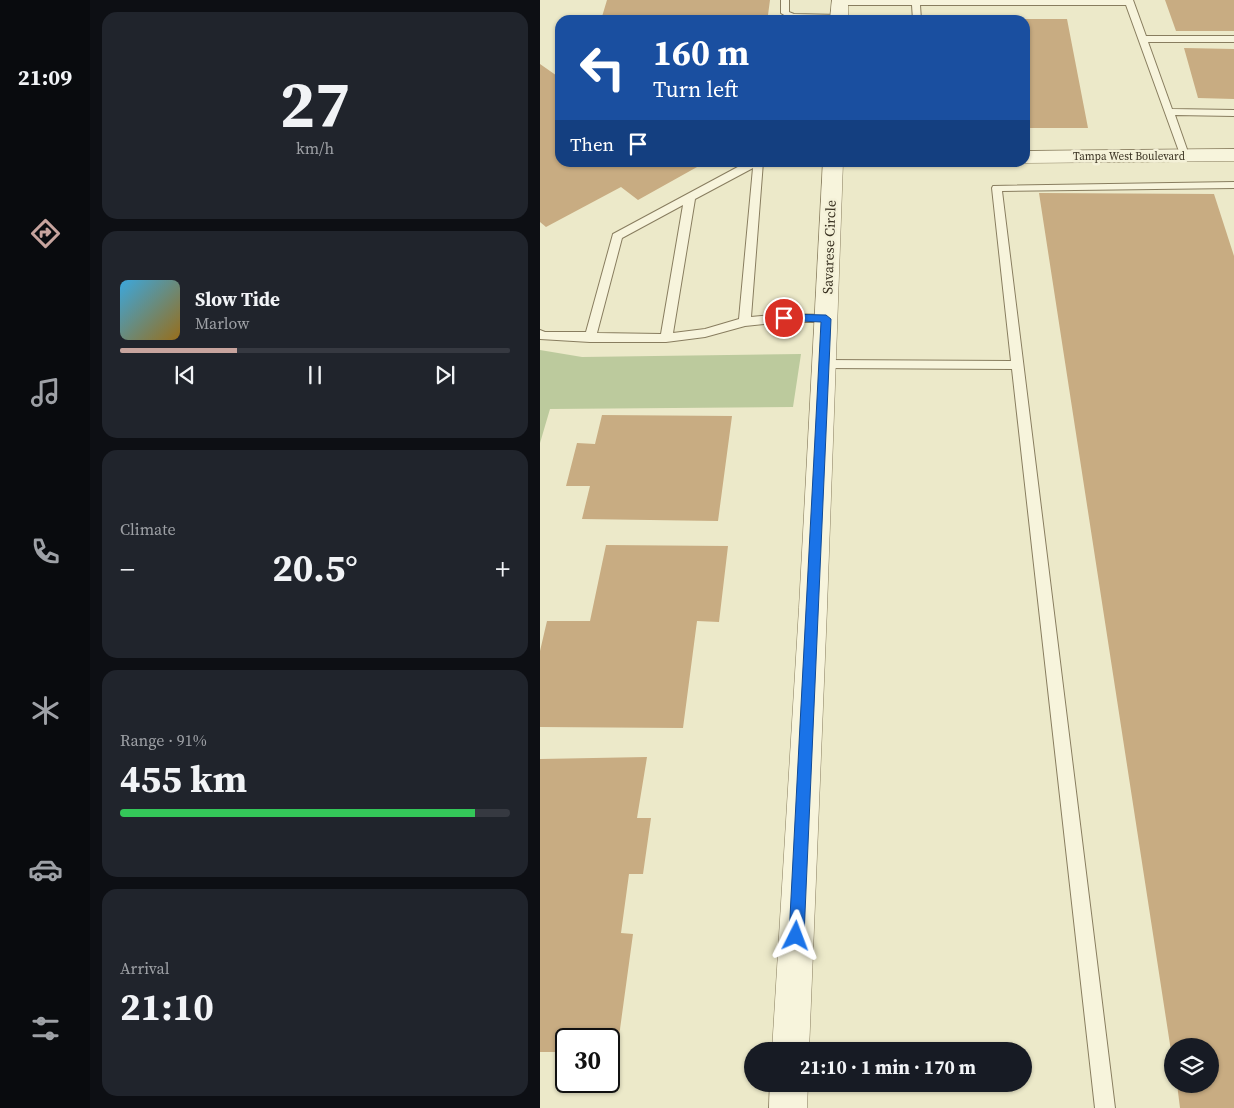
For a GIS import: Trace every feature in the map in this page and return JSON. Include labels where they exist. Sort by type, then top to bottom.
[{"type":"street","name":"Tampa West Boulevard","points":[[1030,157],[1234,155]]},
{"type":"street","name":"Savarese Circle","points":[[790,1042],[824,364],[832,167]]},
{"type":"street","points":[[788,1108],[789,1092]]},
{"type":"lane","points":[[784,0],[785,12],[791,15]]},
{"type":"lane","points":[[801,15],[840,10],[881,1],[1130,1],[1184,155]]},
{"type":"lane","points":[[916,2],[917,15]]},
{"type":"lane","points":[[1143,40],[1234,39]]},
{"type":"lane","points":[[1168,112],[1234,113]]},
{"type":"lane","points":[[590,338],[617,236],[747,167]]},
{"type":"lane","points":[[745,322],[757,167]]},
{"type":"lane","points":[[1105,1108],[997,188],[1234,185]]},
{"type":"lane","points":[[666,338],[690,197]]},
{"type":"lane","points":[[540,334],[590,338],[666,338],[705,333],[745,322],[784,318],[826,319]]},
{"type":"lane","points":[[824,364],[1018,365]]},
{"type":"green space","points":[[540,350],[582,357],[801,354],[793,407],[550,409],[540,443]]},
{"type":"building","points":[[607,0],[770,0],[768,15],[602,15]]},
{"type":"building","points":[[1165,0],[1234,0],[1234,31],[1176,31]]},
{"type":"building","points":[[1030,19],[1067,19],[1088,128],[1030,128]]},
{"type":"building","points":[[1184,48],[1234,49],[1234,99],[1198,98]]},
{"type":"building","points":[[540,64],[555,74],[555,167],[697,167],[638,200],[621,187],[546,227],[540,222]]},
{"type":"building","points":[[1039,193],[1214,194],[1234,256],[1234,1108],[1180,1108],[1178,1093],[1219,1093],[1219,1038],[1169,1038]]},
{"type":"building","points":[[602,415],[732,416],[718,521],[582,519],[590,486],[566,486],[577,443],[595,444]]},
{"type":"building","points":[[606,545],[728,546],[719,622],[697,621],[683,728],[540,727],[540,651],[547,621],[590,621]]},
{"type":"building","points":[[647,757],[637,818],[651,818],[643,874],[629,874],[621,933],[633,934],[620,1029],[555,1028],[555,1052],[540,1052],[540,759]]},
{"type":"route","points":[[784,318],[826,319],[796,936]]}]
